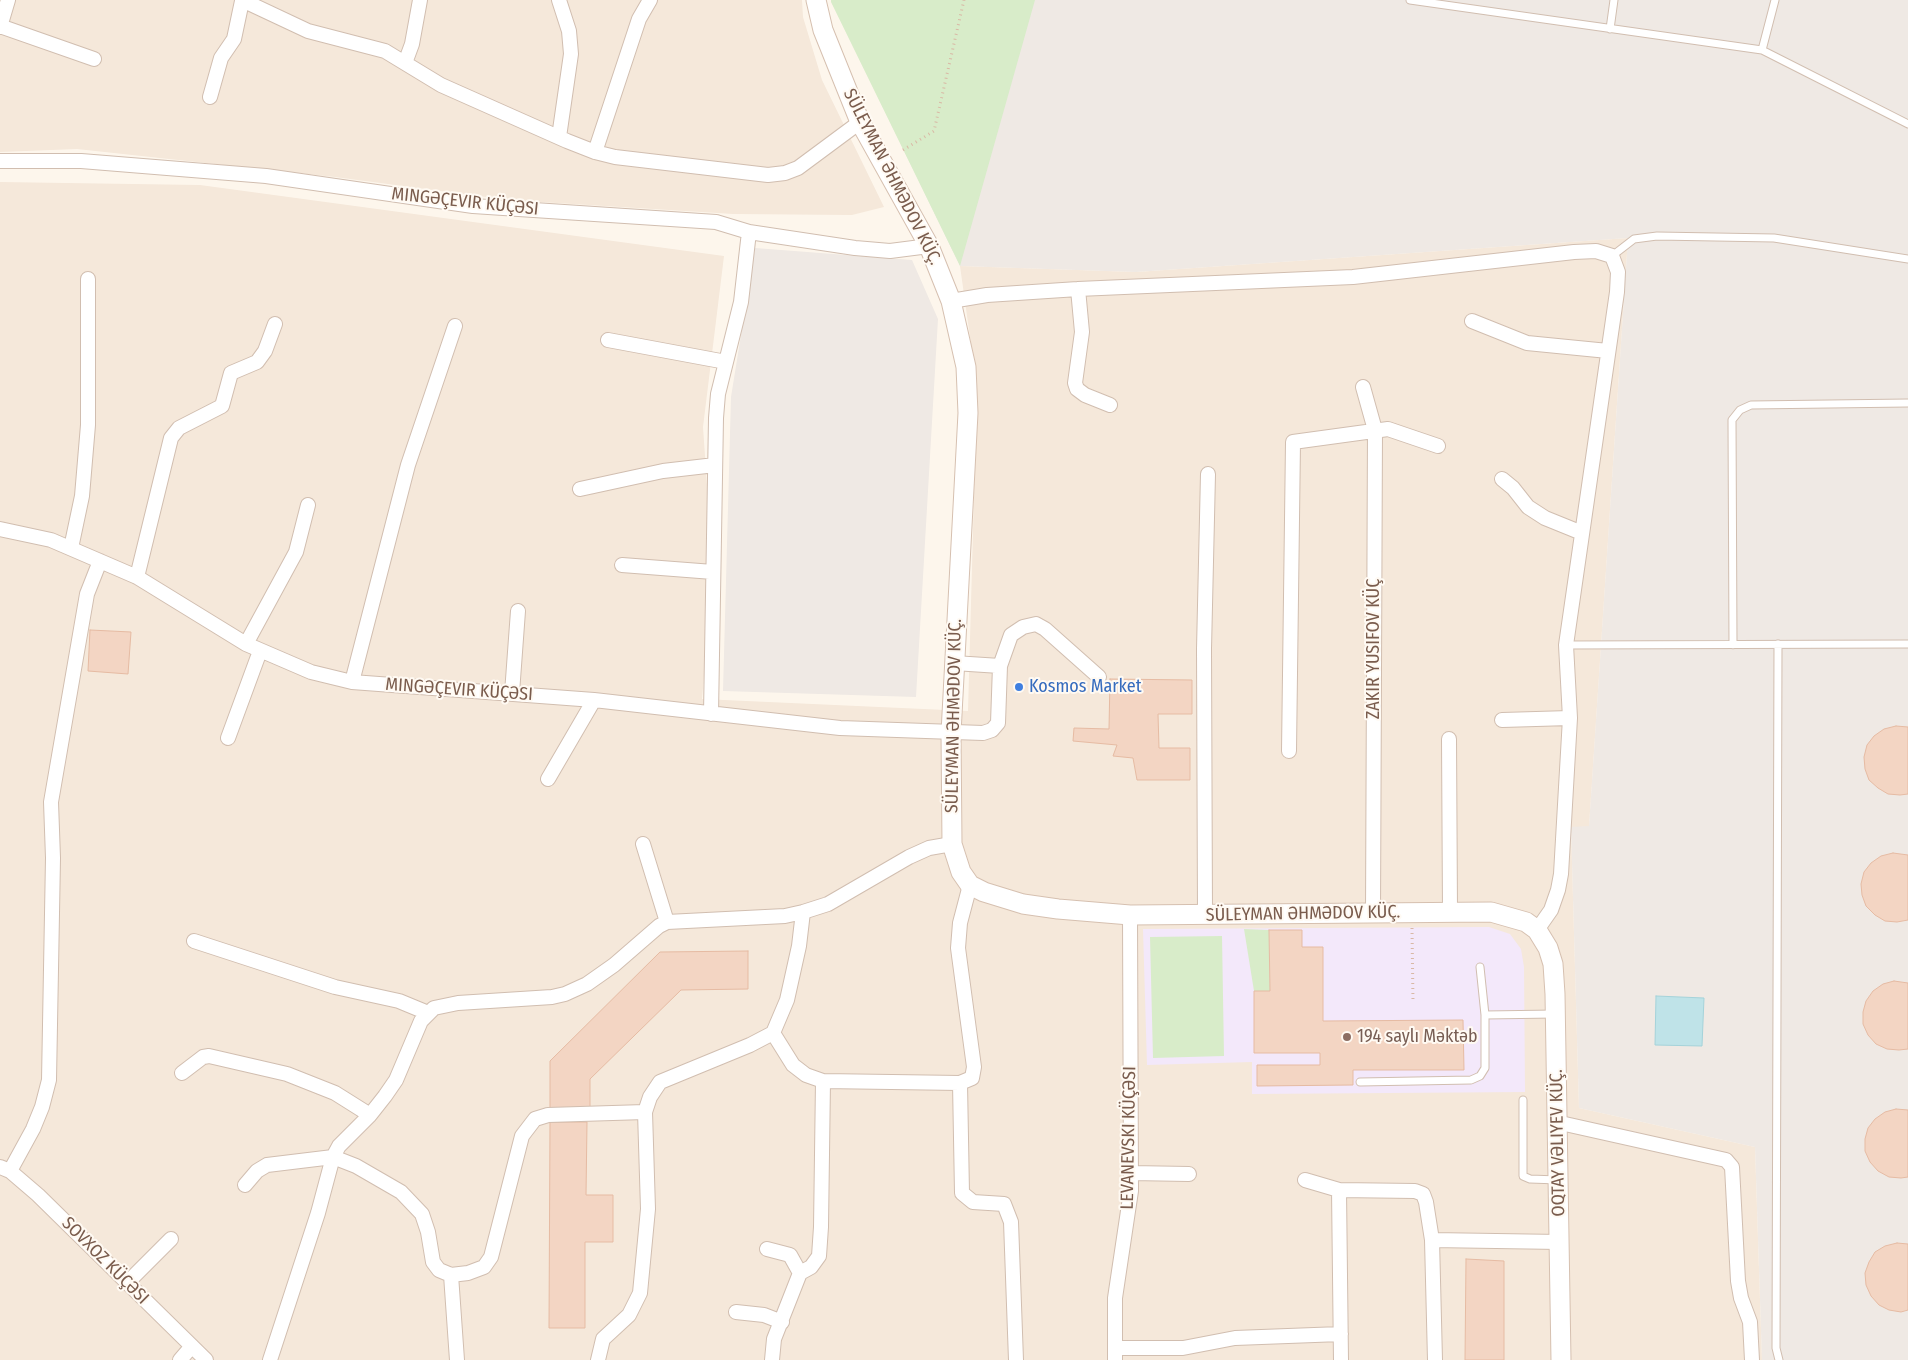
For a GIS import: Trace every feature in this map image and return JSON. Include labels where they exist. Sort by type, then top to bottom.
[{"type":"street","points":[[8,0],[0,26],[94,59]]},
{"type":"street","points":[[210,97],[221,58],[234,39],[242,0],[308,31],[385,51],[442,85],[595,152],[768,175],[785,173],[798,168],[860,122]]},
{"type":"street","points":[[405,63],[412,44],[420,0]]},
{"type":"street","points":[[559,0],[569,31],[571,54],[559,137]]},
{"type":"street","points":[[595,152],[639,19],[650,0]]},
{"type":"street","name":"SÜLEYMAN ƏHMƏDOV KÜÇ.","points":[[816,0],[823,30],[860,122],[929,246],[951,301],[966,367],[968,413],[954,663],[952,844],[961,872],[970,885],[999,898],[1023,904],[1130,915],[1491,912],[1526,922],[1537,930]]},
{"type":"street","name":"MINGƏÇEVIR KÜÇƏSI","points":[[0,161],[81,162],[266,176],[473,206],[716,222],[748,232],[855,248],[890,250],[929,246]]},
{"type":"street","points":[[711,714],[718,394],[741,302],[748,232]]},
{"type":"street","points":[[951,301],[987,295],[1078,289],[1353,278],[1574,252],[1596,251],[1612,256],[1618,272],[1566,645],[1570,718],[1558,890],[1551,910],[1537,930]]},
{"type":"street","points":[[71,548],[82,496],[88,425],[88,279]]},
{"type":"street","points":[[1078,289],[1082,332],[1076,383],[1077,389],[1110,405]]},
{"type":"street","points":[[1472,320],[1527,344],[1608,351]]},
{"type":"street","points":[[137,577],[171,438],[179,428],[222,406],[231,373],[257,362],[265,351],[275,324]]},
{"type":"street","points":[[352,682],[408,465],[454,326]]},
{"type":"street","points":[[608,340],[726,362]]},
{"type":"street","name":"ZAKIR YUSIFOV KÜÇ","points":[[1363,387],[1374,430],[1373,913]]},
{"type":"street","points":[[1289,751],[1293,442],[1374,430],[1394,431],[1438,446]]},
{"type":"street","points":[[580,489],[663,471],[715,465]]},
{"type":"street","points":[[1204,915],[1204,649],[1208,474]]},
{"type":"street","points":[[1502,479],[1514,488],[1528,507],[1545,518],[1582,533]]},
{"type":"street","points":[[246,644],[296,552],[308,505]]},
{"type":"street","name":"MINGƏÇEVIR KÜÇƏSI","points":[[0,529],[52,540],[71,548],[137,577],[260,651],[311,672],[352,682],[594,700],[840,728],[983,733],[992,730],[998,723],[1000,666]]},
{"type":"street","points":[[5,1169],[22,1153],[39,1114],[49,1080],[53,858],[51,802],[87,594],[100,561]]},
{"type":"street","points":[[622,565],[713,572]]},
{"type":"street","points":[[512,693],[518,611]]},
{"type":"street","points":[[954,663],[1000,666],[1011,636],[1023,626],[1036,624],[1099,677]]},
{"type":"street","points":[[228,738],[260,651]]},
{"type":"street","points":[[548,779],[594,700]]},
{"type":"street","points":[[1502,720],[1570,718]]},
{"type":"street","points":[[1449,738],[1450,911]]},
{"type":"street","points":[[643,844],[667,922]]},
{"type":"street","points":[[270,1360],[318,1213],[333,1157],[339,1146],[370,1115],[396,1080],[418,1027],[428,1013],[440,1005],[552,997],[565,994],[587,984],[614,966],[659,926],[667,922],[785,916],[803,912],[828,904],[909,857],[929,848],[952,844]]},
{"type":"street","points":[[773,1033],[793,1065],[806,1075],[823,1081],[960,1084],[972,1078],[974,1067],[958,948],[960,923],[970,885]]},
{"type":"street","points":[[598,1360],[603,1339],[629,1315],[640,1293],[648,1209],[645,1112],[650,1097],[660,1082],[750,1046],[773,1033],[787,1000],[799,946],[803,912]]},
{"type":"street","name":"LEVANEVSKI KÜÇƏSI","points":[[1115,1354],[1115,1298],[1131,1191],[1130,915]]},
{"type":"street","name":"OQTAY VƏLIYEV KÜÇ.","points":[[1537,930],[1548,948],[1553,964],[1556,1014],[1556,1122],[1561,1360]]},
{"type":"street","points":[[194,941],[335,987],[400,1001],[428,1013]]},
{"type":"street","points":[[182,1073],[203,1057],[209,1056],[268,1069],[287,1074],[336,1094],[370,1115]]},
{"type":"street","points":[[772,1360],[774,1339],[800,1273],[811,1266],[818,1256],[822,1217],[823,1081]]},
{"type":"street","points":[[960,1084],[962,1193],[973,1202],[1004,1204],[1011,1222],[1016,1360]]},
{"type":"street","points":[[244,1184],[256,1171],[267,1165],[333,1157],[356,1166],[401,1192],[422,1214],[428,1232],[433,1262],[439,1270],[451,1275],[468,1273],[484,1267],[491,1257],[522,1136],[535,1119],[548,1115],[645,1112]]},
{"type":"street","points":[[1556,1122],[1726,1160],[1732,1167],[1738,1281],[1740,1298],[1750,1322],[1752,1360]]},
{"type":"street","name":"SOVXOZ KÜÇƏSI","points":[[5,1169],[38,1195],[206,1360]]},
{"type":"street","points":[[1131,1173],[1189,1174]]},
{"type":"street","points":[[1305,1180],[1339,1190],[1415,1191],[1423,1194],[1432,1240],[1435,1360]]},
{"type":"street","points":[[1339,1190],[1341,1360]]},
{"type":"street","points":[[127,1283],[171,1239]]},
{"type":"street","points":[[1432,1240],[1560,1242]]},
{"type":"street","points":[[767,1248],[790,1255],[800,1273]]},
{"type":"street","points":[[451,1275],[457,1360]]},
{"type":"street","points":[[736,1312],[764,1315],[782,1322]]},
{"type":"street","points":[[1115,1354],[1183,1348],[1235,1338],[1341,1334]]},
{"type":"street","points":[[180,1360],[192,1346]]},
{"type":"lane","points":[[1410,0],[1762,50],[1908,124]]},
{"type":"lane","points":[[1610,29],[1614,0]]},
{"type":"lane","points":[[1762,50],[1775,0]]},
{"type":"lane","points":[[1612,256],[1634,239],[1657,236],[1774,238],[1908,259]]},
{"type":"lane","points":[[1733,644],[1732,420],[1740,410],[1751,405],[1908,404]]},
{"type":"lane","points":[[1778,644],[1776,1348],[1779,1360]]},
{"type":"lane","points":[[1566,645],[1908,644]]},
{"type":"lane","points":[[1360,1082],[1471,1080],[1480,1076],[1485,1068],[1485,1016],[1480,967]]},
{"type":"lane","points":[[1485,1016],[1556,1014]]},
{"type":"lane","points":[[1523,1100],[1523,1176],[1530,1179],[1558,1180]]},
{"type":"path","points":[[903,150],[934,131],[964,0]]},
{"type":"path","points":[[1412,912],[1413,1002]]},
{"type":"shaded area","points":[[0,0],[802,0],[803,17],[822,80],[884,207],[852,215],[733,214],[509,200],[335,177],[77,149],[0,152]]},
{"type":"shaded area","points":[[831,0],[1908,0],[1908,1360],[1762,1360],[1755,1147],[1579,1108],[1571,827],[1589,826],[1628,238],[1136,272],[960,266]]},
{"type":"shaded area","points":[[0,182],[200,185],[724,256],[703,427],[713,572],[702,699],[968,711],[977,387],[960,266],[1136,272],[1628,238],[1589,827],[1571,827],[1579,1108],[1755,1147],[1762,1360],[0,1360]]},
{"type":"shaded area","points":[[755,248],[912,260],[938,319],[916,697],[723,691],[731,397]]},
{"type":"shaded area","points":[[1489,927],[1510,934],[1521,949],[1524,967],[1525,1092],[1252,1094],[1252,1062],[1147,1065],[1143,929]]},
{"type":"green space","points":[[831,0],[1035,0],[960,266],[831,2]]},
{"type":"green space","points":[[1244,929],[1269,930],[1270,991],[1254,991]]},
{"type":"green space","points":[[1222,936],[1224,1056],[1153,1058],[1150,937]]},
{"type":"water","points":[[1656,996],[1704,998],[1702,1046],[1655,1045]]},
{"type":"building","points":[[90,630],[131,632],[128,674],[88,671]]},
{"type":"building","points":[[1110,679],[1192,680],[1192,714],[1158,714],[1159,748],[1190,748],[1190,780],[1137,780],[1133,758],[1113,756],[1117,745],[1073,741],[1074,728],[1109,729]]},
{"type":"building","points":[[1896,726],[1908,727],[1908,794],[1900,795],[1888,794],[1869,780],[1865,769],[1864,757],[1867,745],[1874,736],[1884,729]]},
{"type":"building","points":[[1893,853],[1908,855],[1908,920],[1897,922],[1885,921],[1866,906],[1861,884],[1864,872],[1871,863],[1881,856]]},
{"type":"building","points":[[1269,930],[1302,930],[1302,947],[1323,947],[1323,1021],[1463,1020],[1464,1070],[1353,1070],[1353,1085],[1257,1086],[1257,1065],[1320,1065],[1320,1053],[1254,1053],[1254,991],[1270,991]]},
{"type":"building","points":[[748,951],[748,989],[681,990],[590,1079],[590,1108],[550,1109],[550,1061],[660,952]]},
{"type":"building","points":[[1894,981],[1908,983],[1908,1049],[1887,1049],[1876,1044],[1868,1035],[1863,1024],[1863,1012],[1866,1001],[1873,991],[1883,984]]},
{"type":"building","points":[[1896,1109],[1908,1110],[1908,1177],[1901,1178],[1889,1177],[1878,1171],[1870,1162],[1865,1151],[1865,1139],[1868,1128],[1875,1119],[1885,1112]]},
{"type":"building","points":[[550,1122],[587,1122],[586,1195],[613,1195],[613,1242],[585,1242],[585,1328],[549,1328]]},
{"type":"building","points":[[1897,1243],[1908,1244],[1908,1310],[1901,1312],[1889,1310],[1879,1305],[1871,1296],[1866,1285],[1865,1273],[1875,1252],[1885,1246]]},
{"type":"building","points":[[1466,1259],[1504,1261],[1504,1360],[1465,1360]]},
{"type":"place","name":"Kosmos Market","points":[[1019,687]]},
{"type":"place","name":"194 saylı Məktəb","points":[[1347,1037]]}]
